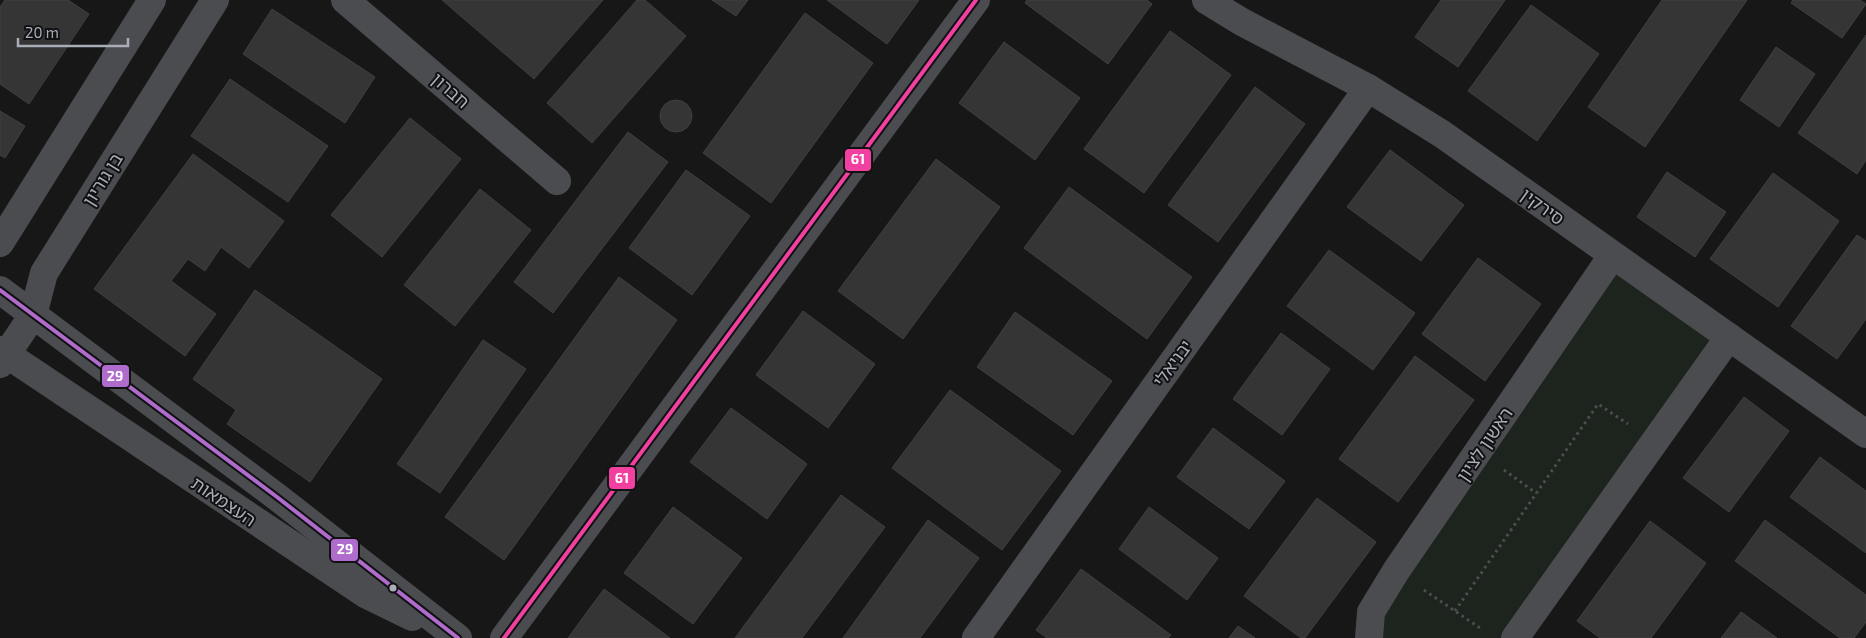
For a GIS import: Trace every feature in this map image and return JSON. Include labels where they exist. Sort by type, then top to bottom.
[{"type":"street","name":"בן גוריון","points":[[2,356],[33,315],[44,273],[215,0]]},
{"type":"street","name":"חברון","points":[[346,0],[557,181]]},
{"type":"street","points":[[504,638],[976,0]]},
{"type":"street","name":"סירקין","points":[[1206,0],[1242,22],[1368,88],[1442,134],[1866,434]]},
{"type":"street","points":[[0,243],[150,1]]},
{"type":"street","name":"יבניאלי","points":[[976,638],[1368,88]]},
{"type":"street","name":"ראשון לציון","points":[[1369,638],[1371,612],[1396,571],[1612,256]]},
{"type":"street","name":"העצמאות","points":[[0,290],[277,497],[457,638]]},
{"type":"street","points":[[1515,638],[1729,337]]},
{"type":"street","name":"העצמאות","points":[[2,356],[367,595],[457,638]]},
{"type":"path","points":[[1455,611],[1598,404],[1654,441]]},
{"type":"path","points":[[1479,452],[1536,493]]},
{"type":"path","points":[[1396,571],[1487,633]]},
{"type":"shaded area","points":[[1612,256],[1729,337],[1515,638],[1369,638]]},
{"type":"building","points":[[5,0],[68,0],[89,14],[29,104],[0,84],[0,7]]},
{"type":"building","points":[[442,0],[603,0],[534,79]]},
{"type":"building","points":[[637,0],[645,0],[686,36],[592,143],[547,103]]},
{"type":"building","points":[[712,0],[748,0],[736,16]]},
{"type":"building","points":[[827,0],[919,0],[887,44]]},
{"type":"building","points":[[1027,0],[1147,0],[1152,4],[1108,64],[1025,3]]},
{"type":"building","points":[[1441,0],[1505,0],[1458,67],[1415,37]]},
{"type":"building","points":[[1662,0],[1747,0],[1645,147],[1588,107]]},
{"type":"building","points":[[1793,0],[1860,0],[1866,4],[1842,38],[1791,3]]},
{"type":"building","points":[[1531,5],[1599,54],[1537,141],[1468,91]]},
{"type":"building","points":[[272,9],[375,77],[345,123],[243,54]]},
{"type":"building","points":[[805,13],[873,63],[771,203],[703,153]]},
{"type":"building","points":[[1170,31],[1231,75],[1144,193],[1084,149]]},
{"type":"building","points":[[1866,35],[1866,160],[1857,174],[1798,133]]},
{"type":"building","points":[[1004,42],[1080,98],[1035,160],[959,103]]},
{"type":"building","points":[[1776,47],[1815,74],[1779,127],[1740,100]]},
{"type":"building","points":[[230,79],[328,146],[288,202],[191,136]]},
{"type":"building","points":[[1255,87],[1305,124],[1218,242],[1168,205]]},
{"type":"building","points":[[676,100],[687,105],[692,116],[687,127],[676,132],[665,127],[660,116],[665,105]]},
{"type":"building","points":[[0,111],[25,126],[5,158],[0,155]]},
{"type":"building","points":[[410,118],[461,159],[382,257],[331,215]]},
{"type":"building","points":[[628,132],[668,162],[553,313],[514,282]]},
{"type":"building","points":[[1390,150],[1464,205],[1421,261],[1347,207]]},
{"type":"building","points":[[193,154],[284,221],[249,268],[221,247],[205,271],[188,259],[171,281],[216,314],[185,356],[94,289]]},
{"type":"building","points":[[936,159],[1000,207],[903,339],[838,291]]},
{"type":"building","points":[[686,170],[750,216],[692,295],[629,248]]},
{"type":"building","points":[[1667,172],[1726,212],[1695,257],[1637,217]]},
{"type":"building","points":[[1773,173],[1839,221],[1778,307],[1710,259]]},
{"type":"building","points":[[1069,187],[1192,277],[1147,339],[1024,248]]},
{"type":"building","points":[[480,189],[531,230],[455,326],[404,285]]},
{"type":"building","points":[[1857,235],[1866,241],[1866,319],[1837,359],[1791,326]]},
{"type":"building","points":[[1329,250],[1415,313],[1373,370],[1287,306]]},
{"type":"building","points":[[1478,258],[1541,304],[1485,381],[1422,334]]},
{"type":"building","points":[[619,277],[677,320],[504,560],[445,517]]},
{"type":"building","points":[[255,290],[382,379],[310,482],[227,424],[236,410],[193,379]]},
{"type":"building","points":[[803,311],[875,364],[828,428],[756,375]]},
{"type":"building","points":[[1015,312],[1112,381],[1073,435],[977,367]]},
{"type":"building","points":[[1281,333],[1330,369],[1282,435],[1233,399]]},
{"type":"building","points":[[483,340],[526,369],[440,493],[397,464]]},
{"type":"building","points":[[1415,356],[1474,400],[1398,502],[1339,459]]},
{"type":"building","points":[[950,390],[1061,471],[1002,550],[892,468]]},
{"type":"building","points":[[1744,397],[1789,431],[1729,512],[1683,478]]},
{"type":"building","points":[[731,408],[807,464],[767,519],[690,462]]},
{"type":"building","points":[[1213,428],[1285,481],[1249,529],[1177,477]]},
{"type":"building","points":[[1820,457],[1866,491],[1866,553],[1790,497]]},
{"type":"building","points":[[841,495],[885,527],[802,638],[735,638]]},
{"type":"building","points":[[1317,498],[1376,542],[1305,638],[1301,638],[1244,596]]},
{"type":"building","points":[[673,507],[742,558],[693,624],[624,573]]},
{"type":"building","points":[[1149,507],[1218,558],[1187,600],[1119,549]]},
{"type":"building","points":[[928,520],[979,558],[920,638],[843,638]]},
{"type":"building","points":[[1765,520],[1866,595],[1866,622],[1854,638],[1840,638],[1735,561]]},
{"type":"building","points":[[1650,521],[1706,563],[1651,638],[1600,638],[1577,621]]},
{"type":"building","points":[[1081,569],[1171,635],[1168,638],[1047,638],[1036,630]]},
{"type":"building","points":[[604,589],[670,638],[568,638]]},
{"type":"building","points":[[1741,612],[1777,638],[1721,638]]},
{"type":"building","points":[[1238,626],[1255,638],[1229,638]]},
{"type":"transit line","name":"61","points":[[504,638],[976,0]]},
{"type":"transit line","name":"29","points":[[0,290],[277,497],[458,638]]}]
